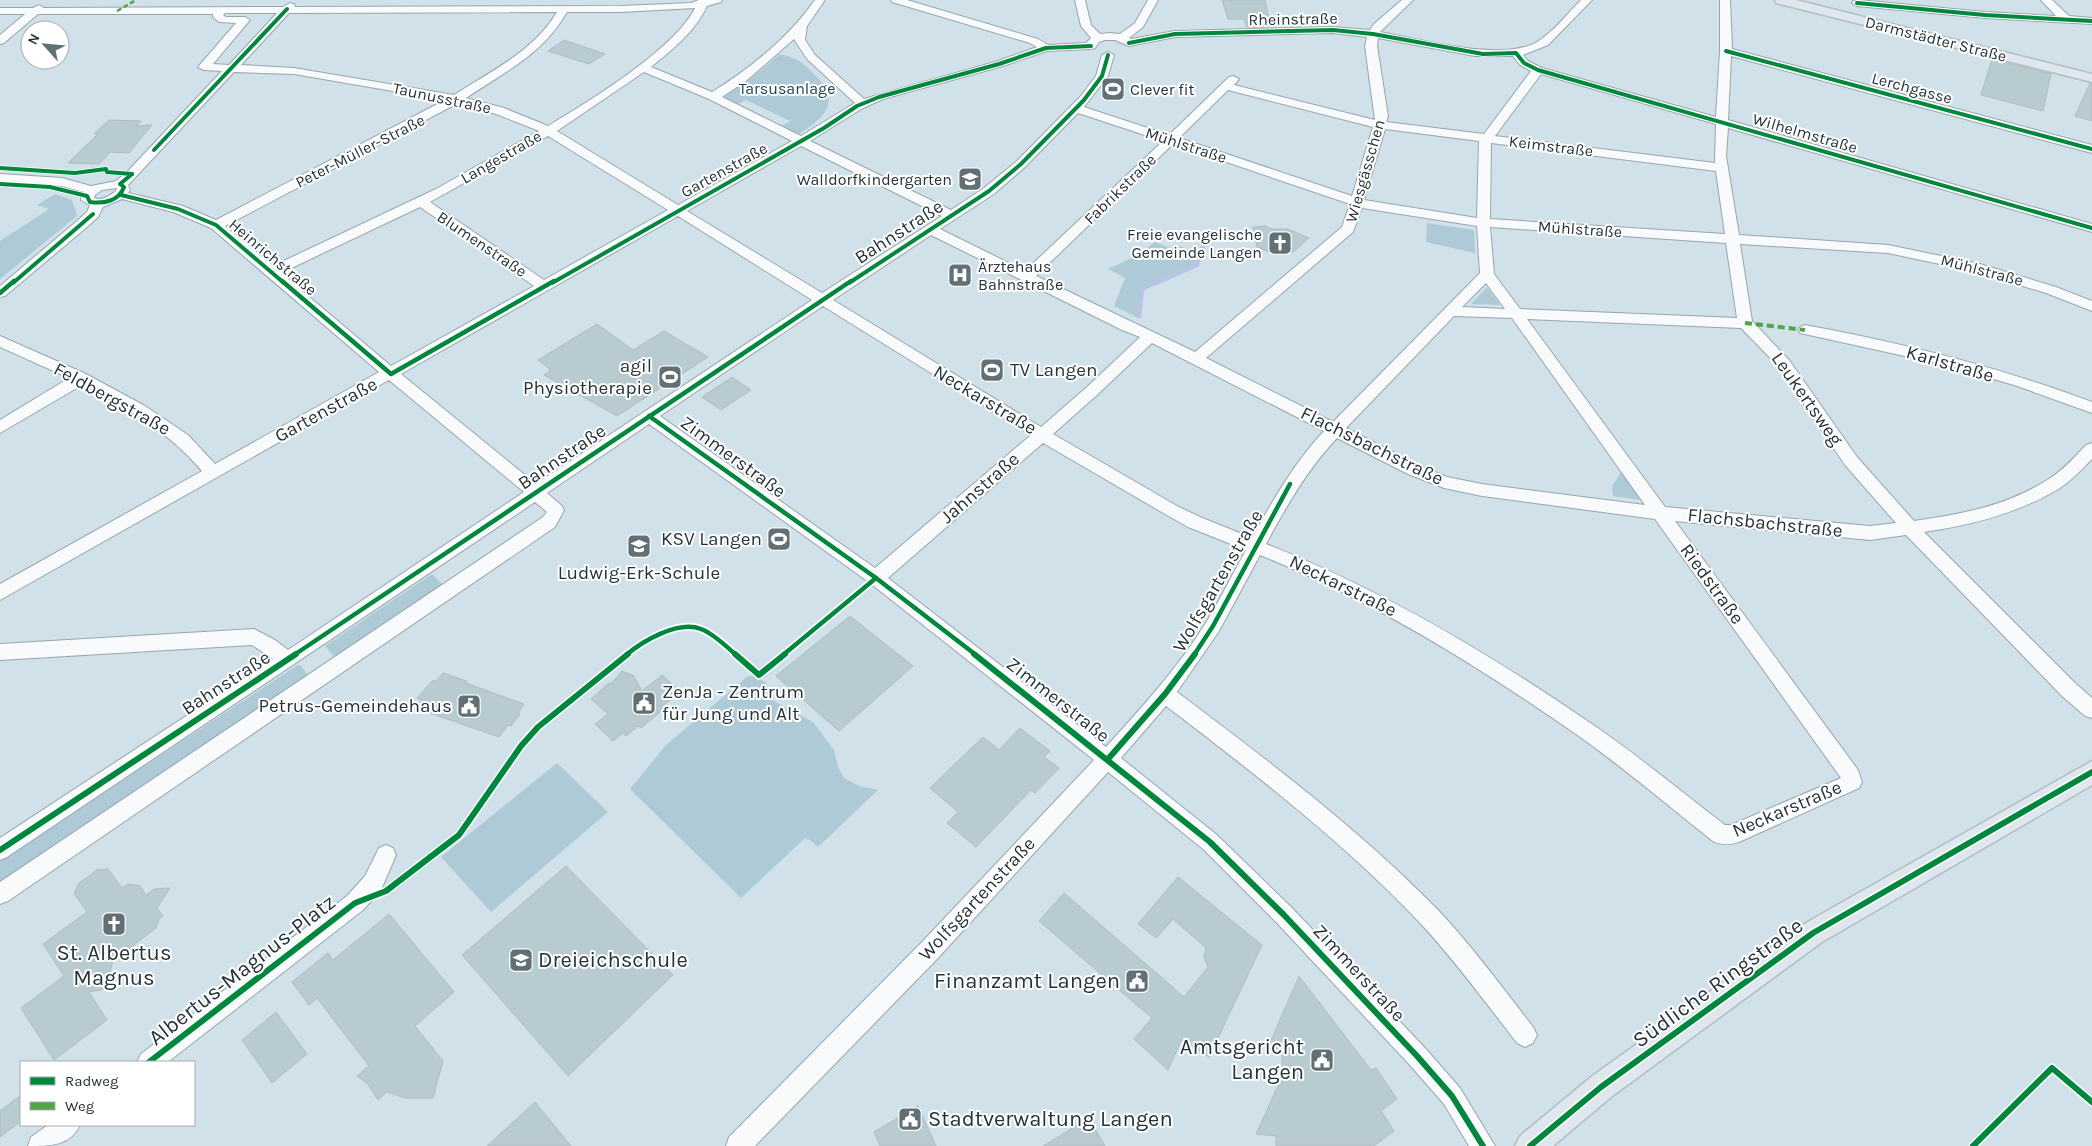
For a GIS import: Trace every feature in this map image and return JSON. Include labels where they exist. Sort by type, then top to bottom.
[{"type":"main road","name":"Darmstädter Straße","points":[[1781,0],[2092,78]]},
{"type":"main road","name":"Südliche Ringstraße","points":[[1530,1146],[1601,1088],[1813,933],[2092,772]]},
{"type":"street","points":[[0,41],[49,0]]},
{"type":"street","points":[[120,190],[107,184],[93,190],[87,196],[88,200],[98,203],[113,199],[120,190],[132,174],[296,0]]},
{"type":"street","points":[[345,9],[353,0]]},
{"type":"street","points":[[518,9],[529,0]]},
{"type":"street","points":[[0,11],[345,9],[481,4],[518,9],[646,8],[690,6],[717,0]]},
{"type":"street","points":[[713,97],[742,78],[777,49],[802,26],[820,0]]},
{"type":"street","points":[[896,0],[1034,41],[1046,48]]},
{"type":"street","points":[[1080,0],[1086,26],[1094,42],[1094,51],[1117,54]]},
{"type":"street","name":"Bahnstraße","points":[[0,850],[988,191],[1021,164],[1076,108],[1117,54],[1129,49],[1125,40],[1138,25],[1153,0]]},
{"type":"street","points":[[1373,34],[1378,26],[1408,0]]},
{"type":"street","name":"Rheinstraße","points":[[1094,42],[1110,36],[1125,40],[1205,32],[1324,30],[1373,34],[1483,54],[1516,53],[1527,51],[1544,43],[1587,0]]},
{"type":"street","points":[[1450,312],[1745,323],[1721,168],[1721,122],[1726,51],[1726,0]]},
{"type":"street","points":[[2046,0],[2066,20]]},
{"type":"street","name":"Langestraße","points":[[272,272],[420,201],[491,164],[548,130],[643,68],[662,53],[690,26],[700,12],[704,2]]},
{"type":"street","points":[[1853,18],[1857,2],[1984,15],[2092,21]]},
{"type":"street","name":"Peter-Müller-Straße","points":[[216,225],[422,120],[533,49],[554,26],[564,9]]},
{"type":"street","name":"Taunusstraße","points":[[223,10],[217,14],[223,20],[246,20],[204,67],[294,71],[457,98],[506,113],[548,130],[822,300]]},
{"type":"street","points":[[802,26],[799,40],[811,56],[862,103]]},
{"type":"street","name":"Wiesgässchen","points":[[1196,359],[1350,226],[1382,116],[1371,46],[1373,34]]},
{"type":"street","name":"Gartenstraße","points":[[0,593],[824,128],[862,103],[1046,48],[1094,42]]},
{"type":"street","points":[[777,49],[811,56]]},
{"type":"street","name":"Lerchgasse","points":[[1726,51],[2092,149]]},
{"type":"street","name":"Wilhelmstraße","points":[[1516,53],[1524,63],[1538,70],[2092,228]]},
{"type":"street","points":[[643,68],[713,97],[952,216]]},
{"type":"street","points":[[1516,314],[1487,274],[1483,223],[1486,138],[1538,70]]},
{"type":"street","name":"Keimstraße","points":[[1230,83],[1381,124],[1721,168]]},
{"type":"street","name":"Fabrikstraße","points":[[1027,277],[1230,83]]},
{"type":"street","name":"Mühlstraße","points":[[1076,108],[1367,204],[1483,223],[1864,246],[1927,255],[2002,274],[2092,306]]},
{"type":"street","points":[[0,178],[62,182],[93,190]]},
{"type":"street","name":"Heinrichstraße","points":[[0,894],[549,522],[556,510],[391,374],[216,225],[178,209],[120,190]]},
{"type":"street","name":"Blumenstraße","points":[[420,201],[544,286]]},
{"type":"street","points":[[0,293],[82,224],[92,214],[98,203]]},
{"type":"street","name":"Flachsbachstraße","points":[[930,230],[1150,336],[1335,428],[1414,470],[1452,484],[1482,490],[1661,513],[1859,533],[1965,520],[2018,503],[2062,478],[2092,449]]},
{"type":"street","name":"Wolfsgartenstraße","points":[[738,1146],[930,950],[1108,759],[1165,694],[1190,662],[1213,626],[1286,491],[1313,453],[1335,428],[1487,274]]},
{"type":"street","name":"Neckarstraße","points":[[822,300],[1042,435],[1181,516],[1256,546],[1336,582],[1459,646],[1580,727],[1721,835],[1732,836],[1852,782]]},
{"type":"street","name":"Riedstraße","points":[[1516,314],[1851,776],[1852,782]]},
{"type":"street","name":"Leukertsweg","points":[[1745,323],[1764,340],[1790,371],[1843,450],[1911,528],[2068,690],[2092,710]]},
{"type":"street","name":"Karlstraße","points":[[1804,330],[1860,340],[1923,355],[2055,394],[2092,408]]},
{"type":"street","name":"Jahnstraße","points":[[876,578],[1042,435],[1150,336]]},
{"type":"street","name":"Feldbergstraße","points":[[0,341],[81,378],[161,424],[183,440],[213,473]]},
{"type":"street","points":[[0,427],[81,378]]},
{"type":"street","name":"Zimmerstraße","points":[[649,416],[876,578],[1108,759],[1210,842],[1284,915],[1417,1056],[1452,1096],[1483,1146]]},
{"type":"street","points":[[5,653],[254,637],[269,645],[287,660]]},
{"type":"street","points":[[1165,694],[1264,769],[1357,847],[1428,917],[1461,954],[1525,1035]]},
{"type":"street","name":"Albertus-Magnus-Platz","points":[[150,1061],[355,903],[373,883],[386,854]]},
{"type":"street","points":[[40,1146],[67,1126]]},
{"type":"green space","name":"Tarsusanlage","points":[[780,54],[796,59],[804,64],[824,85],[828,94],[829,102],[827,109],[816,122],[799,134],[782,126],[790,121],[746,100],[738,104],[722,97],[748,81]]},
{"type":"green space","points":[[55,194],[72,200],[77,216],[0,279],[0,241],[49,209],[37,205]]},
{"type":"green space","points":[[1427,223],[1474,230],[1475,253],[1426,242]]},
{"type":"green space","points":[[1155,242],[1175,250],[1180,246],[1199,254],[1195,264],[1141,288],[1138,318],[1114,306],[1125,278],[1108,269],[1138,255]]},
{"type":"green space","points":[[1487,287],[1500,305],[1471,304]]},
{"type":"green space","points":[[1625,466],[1647,501],[1613,496],[1612,486]]},
{"type":"green space","points":[[432,574],[443,585],[335,658],[325,646]]},
{"type":"green space","points":[[300,665],[308,675],[0,884],[0,861]]},
{"type":"green space","points":[[754,675],[766,683],[770,699],[813,722],[834,750],[838,767],[844,778],[859,786],[878,790],[818,847],[805,838],[741,898],[630,789],[666,745],[748,676]]},
{"type":"green space","points":[[557,763],[608,812],[491,912],[441,857]]},
{"type":"building","points":[[1222,0],[1265,0],[1269,19],[1265,19],[1268,27],[1247,27],[1244,19],[1228,19]]},
{"type":"building","points":[[564,40],[605,54],[589,64],[548,51]]},
{"type":"building","points":[[1992,59],[2051,74],[2043,111],[1981,95]]},
{"type":"building","points":[[2090,83],[2092,84],[2092,121],[2075,116]]},
{"type":"building","points":[[109,120],[141,121],[136,126],[152,125],[129,153],[110,152],[99,164],[68,163],[98,134],[94,134]]},
{"type":"building","name":"Freie evangelische Gemeinde Langen","points":[[1266,226],[1271,229],[1288,229],[1309,238],[1293,252],[1269,252],[1257,247],[1253,227]]},
{"type":"building","points":[[597,324],[633,350],[664,331],[708,357],[617,416],[544,375],[551,370],[538,360]]},
{"type":"building","points":[[732,377],[751,390],[721,410],[702,397]]},
{"type":"building","points":[[850,616],[913,666],[839,731],[776,676]]},
{"type":"building","name":"ZenJa - Zentrum für Jung und Alt","points":[[622,671],[634,676],[642,691],[662,675],[681,692],[661,707],[664,709],[641,728],[638,726],[626,736],[623,733],[613,741],[595,724],[608,714],[591,699],[609,683],[611,684]]},
{"type":"building","name":"Petrus-Gemeindehaus","points":[[443,673],[524,704],[518,713],[520,714],[499,737],[415,708],[422,700],[417,698],[433,680],[436,681]]},
{"type":"building","points":[[1020,728],[1050,751],[1044,757],[1059,768],[1035,793],[1031,790],[976,847],[947,823],[958,812],[930,788],[983,737],[999,750]]},
{"type":"building","points":[[566,866],[673,975],[568,1076],[462,955]]},
{"type":"building","name":"St. Albertus Magnus","points":[[108,869],[122,888],[128,884],[140,886],[146,895],[154,889],[170,888],[157,908],[163,916],[159,919],[156,928],[113,961],[105,989],[89,992],[107,1020],[54,1060],[21,1008],[64,976],[43,944],[87,912],[74,894],[79,883],[97,870]]},
{"type":"building","name":"Finanzamt Langen","points":[[1178,877],[1262,945],[1209,1057],[1181,1041],[1168,1070],[1134,1039],[1152,1018],[1039,921],[1064,893],[1184,997],[1208,967],[1204,957],[1206,948],[1173,919],[1156,938],[1138,924]]},
{"type":"building","points":[[389,914],[454,992],[415,1026],[443,1061],[433,1098],[405,1098],[387,1092],[378,1100],[367,1083],[357,1076],[369,1066],[317,998],[309,1005],[292,982],[328,953],[333,960]]},
{"type":"building","name":"Amtsgericht Langen","points":[[1299,976],[1371,1070],[1376,1068],[1397,1099],[1381,1111],[1394,1131],[1374,1146],[1276,1146],[1276,1136],[1256,1134],[1282,1077],[1282,1051],[1269,1045]]},
{"type":"building","points":[[276,1012],[307,1054],[272,1083],[242,1040]]},
{"type":"building","points":[[20,1096],[20,1122],[0,1137],[0,1111]]},
{"type":"building","points":[[535,1102],[571,1146],[487,1146]]},
{"type":"building","name":"Stadtverwaltung Langen","points":[[918,1106],[936,1146],[880,1146],[874,1132]]},
{"type":"building","name":"Stadtverwaltung Langen","points":[[1089,1118],[1105,1146],[1043,1146]]},
{"type":"waterway","points":[[1157,283],[1197,265],[1203,246]]},
{"type":"waterway","points":[[1139,316],[1142,289],[1159,281]]},
{"type":"marked path","points":[[117,11],[136,0]]},
{"type":"marked path","points":[[1745,323],[1805,330]]},
{"type":"cycle path","points":[[1857,3],[1985,15],[2092,21]]},
{"type":"cycle path","points":[[154,150],[287,9]]},
{"type":"cycle path","points":[[1129,43],[1175,34],[1333,30],[1373,34],[1483,54],[1516,53],[1524,63],[1538,70],[2092,228]]},
{"type":"cycle path","points":[[121,195],[178,209],[216,225],[391,374],[824,128],[857,106],[879,97],[999,64],[1046,48],[1091,46]]},
{"type":"cycle path","points":[[1726,51],[2092,149]]},
{"type":"cycle path","points":[[0,850],[305,648],[822,300],[989,191],[1021,164],[1084,100],[1102,76],[1108,55]]},
{"type":"cycle path","points":[[0,168],[75,173],[106,169],[107,172],[132,174]]},
{"type":"cycle path","points":[[0,184],[50,187],[87,196],[90,202],[100,203],[110,201],[119,196],[124,187],[120,184],[132,174]]},
{"type":"cycle path","points":[[0,293],[93,214]]},
{"type":"cycle path","points":[[649,416],[876,578],[1021,690],[1210,842],[1284,915],[1417,1056],[1452,1096],[1483,1146]]},
{"type":"cycle path","points":[[1108,759],[1165,694],[1213,626],[1290,484]]},
{"type":"cycle path","points":[[150,1061],[355,903],[386,891],[459,835],[521,746],[538,727],[641,643],[679,629],[701,629],[722,643],[759,675],[876,578]]},
{"type":"cycle path","points":[[1530,1146],[1601,1087],[1813,933],[2092,772]]},
{"type":"cycle path","points":[[1973,1146],[2052,1068],[2092,1102]]},
{"type":"place","name":"Clever fit","points":[[1113,89]]},
{"type":"place","name":"Walldorfkindergarten","points":[[970,179]]},
{"type":"place","name":"Freie evangelische Gemeinde Langen","points":[[1280,243]]},
{"type":"place","name":"Ärztehaus Bahnstraße","points":[[960,275]]},
{"type":"place","name":"TV Langen","points":[[992,370]]},
{"type":"place","name":"agil Physiotherapie","points":[[670,377]]},
{"type":"place","name":"KSV Langen","points":[[779,539]]},
{"type":"place","name":"Ludwig-Erk-Schule","points":[[639,546]]},
{"type":"place","name":"ZenJa - Zentrum für Jung und Alt","points":[[644,703]]},
{"type":"place","name":"Petrus-Gemeindehaus","points":[[469,706]]},
{"type":"place","name":"St. Albertus Magnus","points":[[114,924]]},
{"type":"place","name":"Dreieichschule","points":[[521,960]]},
{"type":"place","name":"Finanzamt Langen","points":[[1137,981]]},
{"type":"place","name":"Amtsgericht Langen","points":[[1322,1060]]},
{"type":"place","name":"Stadtverwaltung Langen","points":[[910,1119]]}]
